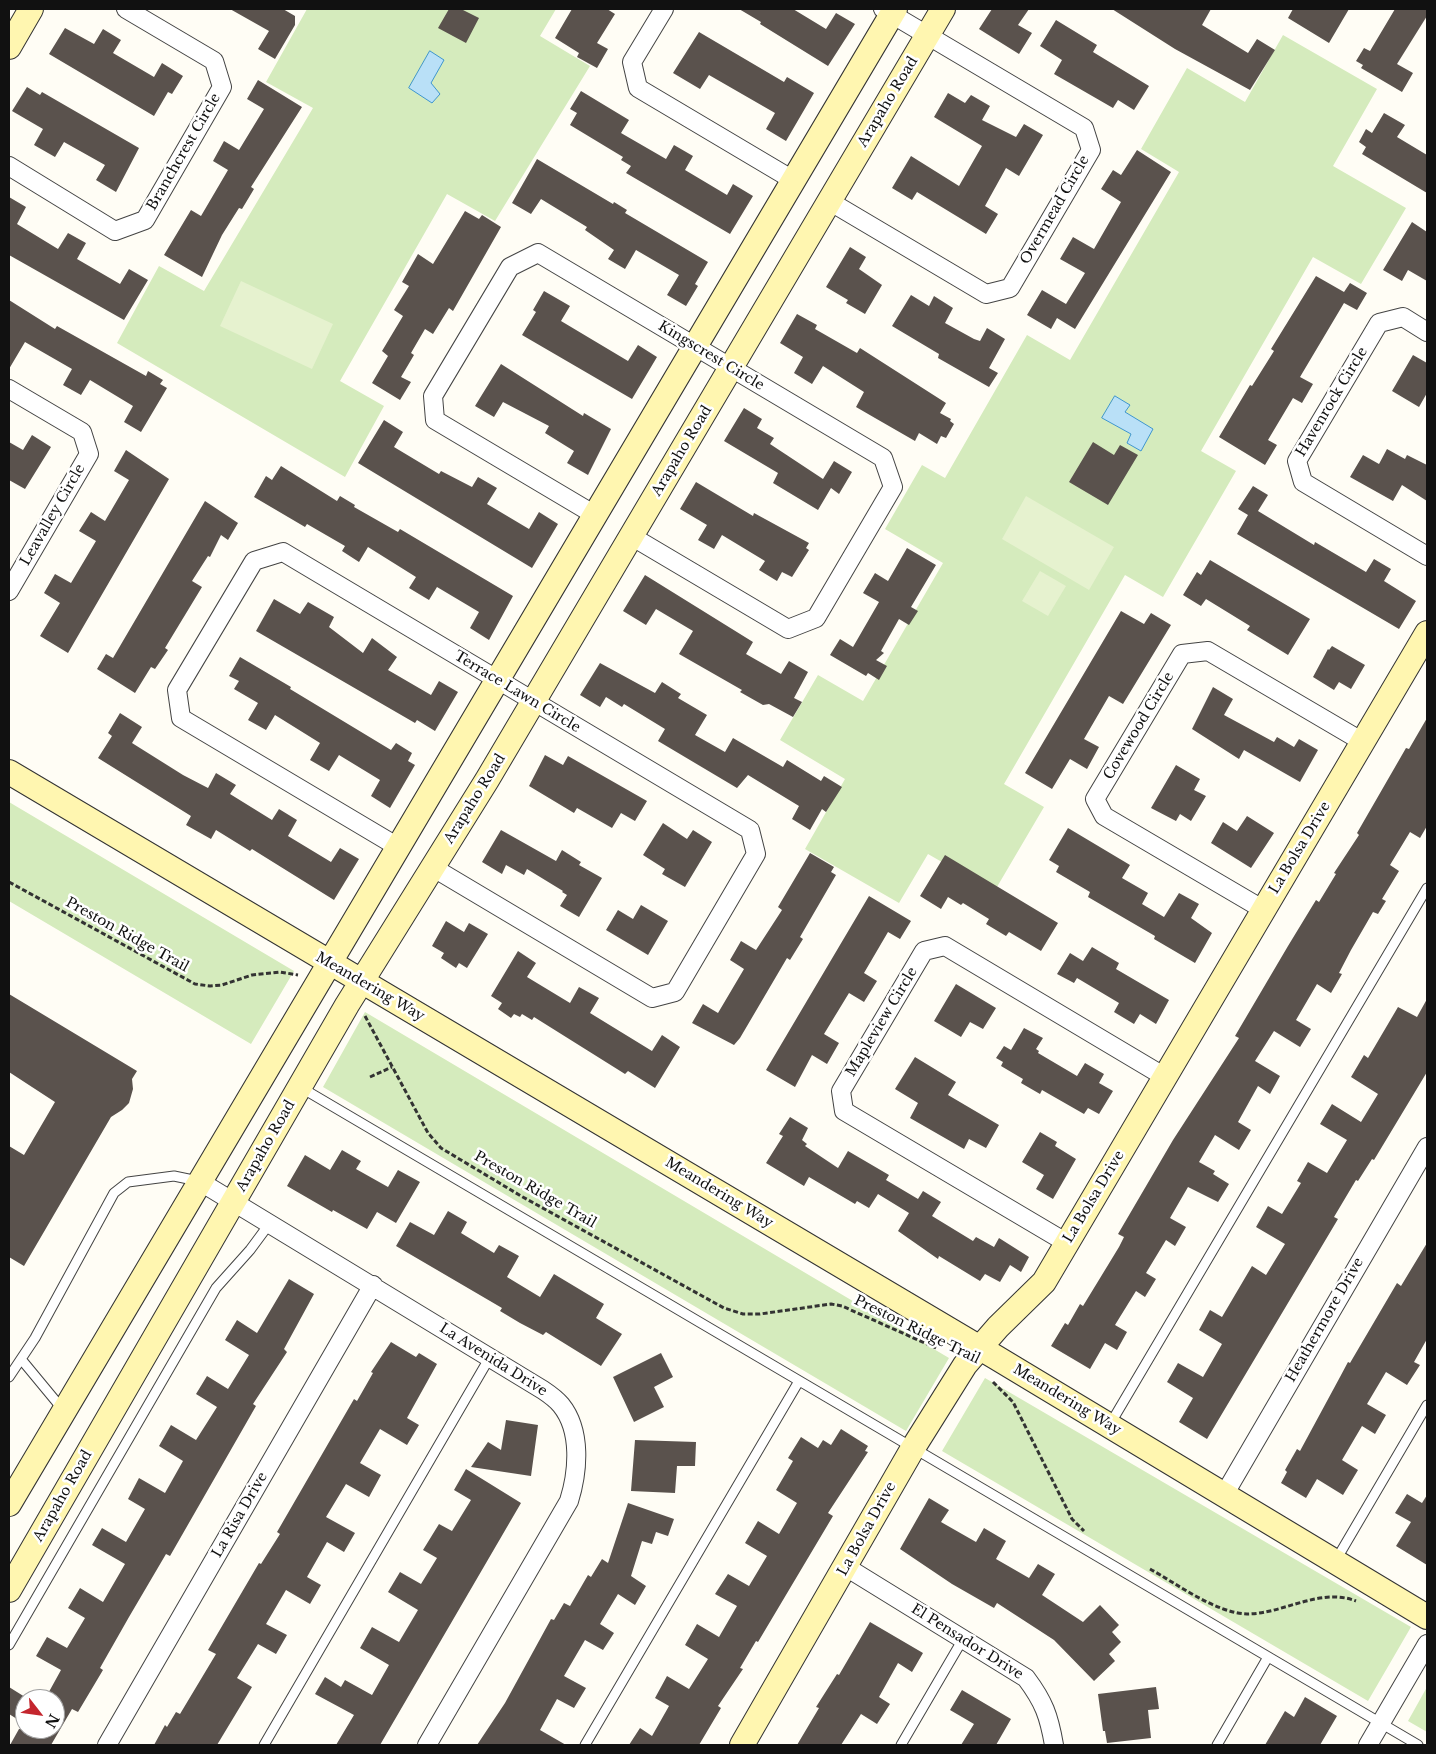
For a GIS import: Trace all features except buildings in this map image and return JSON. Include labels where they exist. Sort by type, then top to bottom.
[{"type":"main road","points":[[9,47],[31,9]]},
{"type":"main road","name":"Arapaho Road","points":[[9,1590],[234,1202],[299,1086],[534,701],[943,9]]},
{"type":"main road","points":[[9,1504],[794,180],[890,11]]},
{"type":"main road","name":"La Bolsa Drive","points":[[742,1745],[913,1448],[973,1356],[1044,1282],[1427,633]]},
{"type":"main road","name":"Meandering Way","points":[[9,772],[330,963],[973,1356],[1109,1426],[1427,1617]]},
{"type":"street","name":"Branchcrest Circle","points":[[9,166],[116,232],[145,220],[222,87],[214,61],[126,9]]},
{"type":"street","points":[[664,9],[632,62],[638,88],[794,180]]},
{"type":"street","name":"Overmead Circle","points":[[829,201],[986,294],[1010,288],[1091,150],[1084,128],[890,11]]},
{"type":"street","name":"Kingscrest Circle","points":[[595,515],[435,420],[433,396],[510,267],[538,253],[883,458],[893,487],[816,618],[788,629],[631,536]]},
{"type":"street","name":"Havenrock Circle","points":[[1427,332],[1403,317],[1379,323],[1297,461],[1303,482],[1427,556]]},
{"type":"street","name":"Leavalley Circle","points":[[9,389],[82,432],[88,454],[9,592]]},
{"type":"street","name":"Terrace Lawn Circle","points":[[398,847],[181,718],[177,690],[254,561],[283,552],[750,830],[756,854],[674,992],[652,998],[432,867]]},
{"type":"street","name":"Covewood Circle","points":[[1264,910],[1104,816],[1095,799],[1182,654],[1208,651],[1362,742]]},
{"type":"street","name":"Mapleview Circle","points":[[1067,1243],[844,1111],[841,1091],[924,951],[945,946],[1165,1077]]},
{"type":"street","name":"Heathermore Drive","points":[[1224,1495],[1427,1146]]},
{"type":"street","name":"La Avenida Drive","points":[[199,1181],[543,1390],[561,1405],[571,1425],[576,1451],[575,1482],[569,1501],[427,1745]]},
{"type":"street","name":"La Risa Drive","points":[[107,1745],[373,1285]]},
{"type":"street","name":"El Pensador Drive","points":[[846,1567],[1026,1678],[1041,1698],[1049,1717],[1054,1745]]},
{"type":"street","points":[[1368,1745],[1427,1644]]},
{"type":"lane","points":[[1109,1426],[1427,888]]},
{"type":"lane","points":[[299,1086],[1418,1745]]},
{"type":"lane","points":[[9,1377],[35,1338],[114,1193],[128,1182],[174,1176],[199,1181]]},
{"type":"lane","points":[[9,1645],[216,1288],[250,1250],[270,1223]]},
{"type":"lane","points":[[264,1745],[490,1357]]},
{"type":"lane","points":[[21,1359],[64,1411]]},
{"type":"lane","points":[[585,1745],[799,1381]]},
{"type":"lane","points":[[1335,1562],[1427,1405]]},
{"type":"lane","points":[[901,1745],[963,1639]]},
{"type":"lane","points":[[1217,1745],[1268,1657]]},
{"type":"path","name":"Preston Ridge Trail","points":[[9,882],[195,984],[210,986],[252,975],[280,972],[298,975]]},
{"type":"path","name":"Preston Ridge Trail","points":[[366,1017],[428,1133],[441,1148],[530,1201],[724,1308],[743,1314],[760,1314],[831,1304],[842,1306],[938,1349],[973,1356],[988,1378],[1005,1392],[1013,1402],[1072,1520],[1091,1536]]},
{"type":"path","points":[[370,1078],[392,1067]]},
{"type":"path","points":[[1147,1568],[1229,1611],[1247,1614],[1314,1599],[1334,1597],[1352,1599],[1364,1604]]},
{"type":"green space","points":[[307,9],[556,9],[540,36],[590,66],[495,221],[447,194],[340,381],[384,406],[345,477],[117,343],[159,266],[204,291],[313,108],[266,82]]},
{"type":"green space","points":[[1283,35],[1377,89],[1333,166],[1406,208],[1361,284],[1313,257],[1201,451],[1236,471],[1163,597],[1125,575],[1004,784],[1044,807],[994,892],[928,854],[899,903],[805,849],[845,779],[780,740],[818,675],[863,701],[943,563],[885,529],[922,465],[945,478],[1027,335],[1070,360],[1179,172],[1141,149],[1187,68],[1245,102]]},
{"type":"green space","points":[[241,281],[333,324],[312,369],[220,326]]},
{"type":"green space","points":[[1026,496],[1114,547],[1089,590],[1002,539]]},
{"type":"green space","points":[[1040,571],[1066,586],[1048,616],[1022,601]]},
{"type":"green space","points":[[9,802],[294,971],[251,1044],[9,901]]},
{"type":"green space","points":[[365,1012],[949,1358],[906,1431],[323,1087]]},
{"type":"green space","points":[[985,1378],[1411,1627],[1368,1701],[942,1451]]},
{"type":"green space","points":[[1427,1687],[1427,1732],[1408,1721]]},
{"type":"water","points":[[430,51],[444,60],[431,83],[440,94],[432,103],[409,88]]},
{"type":"water","points":[[1115,396],[1130,405],[1125,412],[1153,429],[1141,451],[1127,443],[1131,434],[1102,418]]}]
